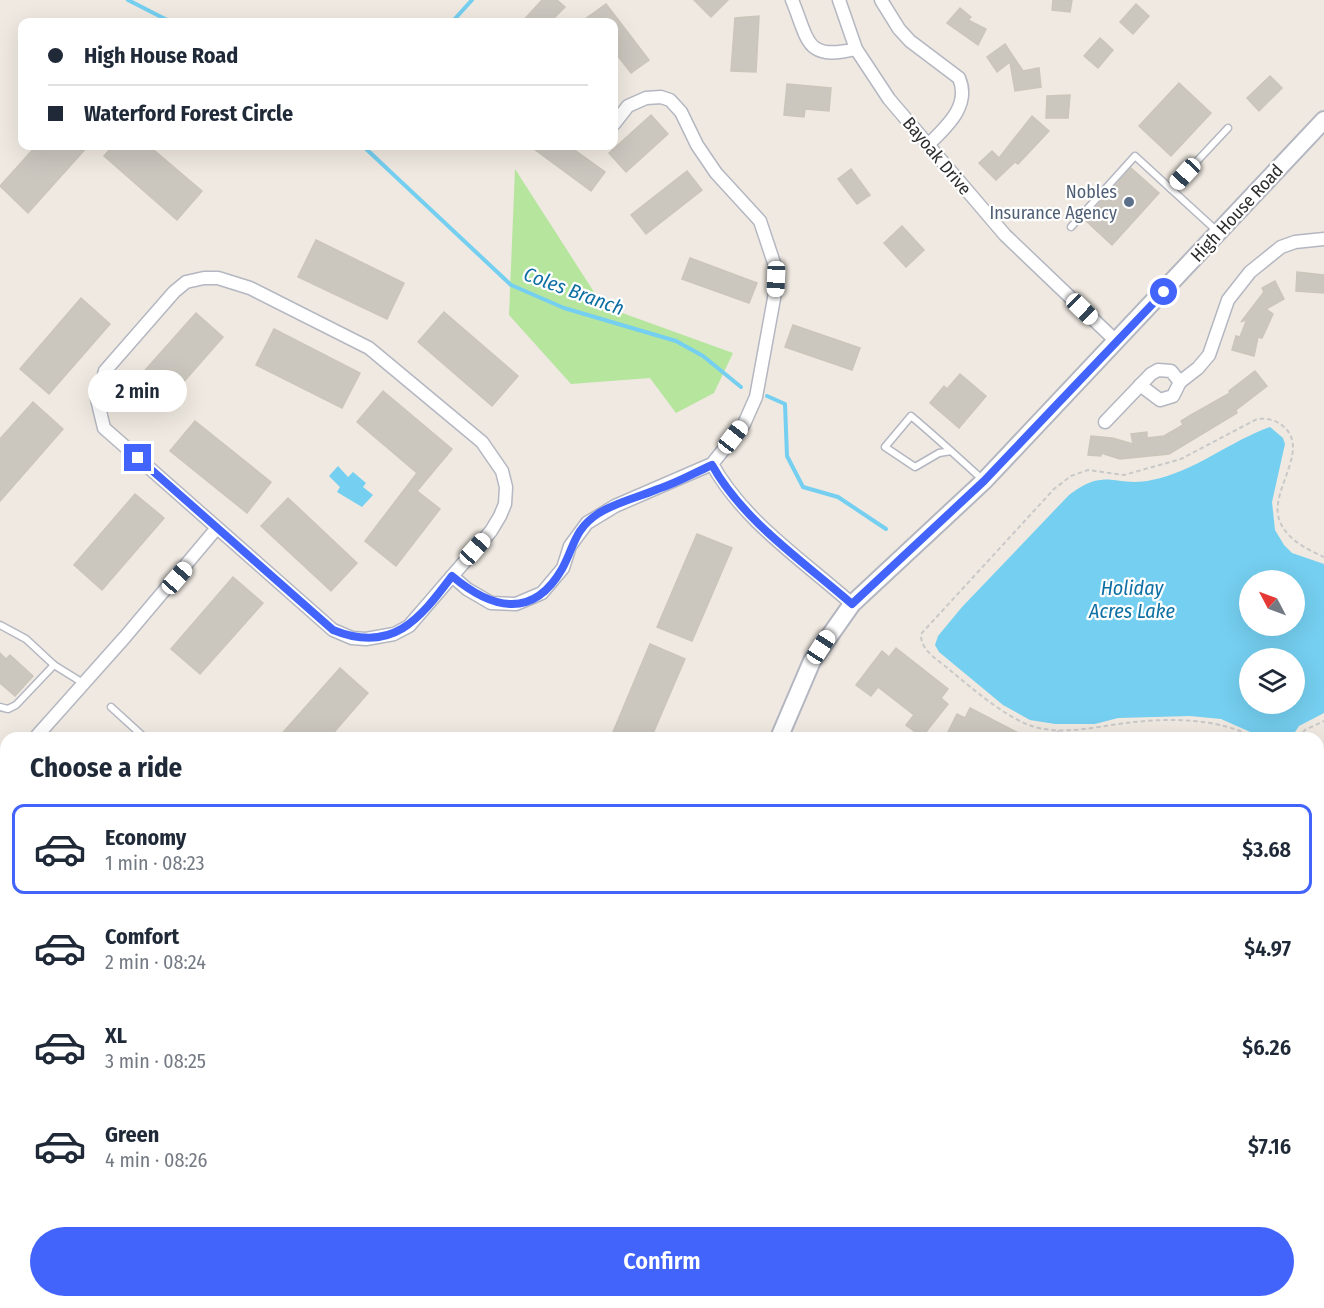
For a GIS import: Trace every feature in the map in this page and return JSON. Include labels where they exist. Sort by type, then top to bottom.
[{"type":"main road","name":"High House Road","points":[[782,732],[812,661],[852,604],[984,481],[1324,120]]},
{"type":"street","points":[[792,0],[812,46],[823,53],[834,54],[856,49]]},
{"type":"street","name":"Bayoak Drive","points":[[839,0],[856,49],[889,99],[1005,235],[1117,342]]},
{"type":"street","points":[[881,0],[898,29],[910,41],[959,78],[962,85],[960,105],[953,120],[928,145]]},
{"type":"street","points":[[452,576],[467,589],[491,603],[503,605],[526,602],[552,584],[563,568],[570,546],[579,532],[599,513],[712,465],[744,424],[756,397],[775,293],[775,266],[760,221],[716,173],[697,145],[681,112],[670,100],[661,97],[646,98],[628,106],[618,119]]},
{"type":"street","points":[[1140,385],[1155,398],[1164,400],[1177,392],[1180,382],[1209,355],[1228,300],[1260,262],[1281,247],[1295,242],[1324,239]]},
{"type":"street","points":[[218,278],[250,288],[369,348],[474,435],[493,455],[502,471],[506,487],[505,504],[490,531],[409,626],[381,638],[352,638],[333,630],[216,529],[104,428],[97,399],[105,372],[174,292],[186,282],[218,278]]},
{"type":"street","points":[[1105,422],[1140,385],[1158,370],[1171,371],[1180,382]]},
{"type":"street","points":[[712,465],[726,490],[744,510],[852,604]]},
{"type":"street","points":[[40,732],[216,529]]},
{"type":"lane","points":[[1171,189],[1228,128]]},
{"type":"lane","points":[[1071,227],[1135,156],[1218,233]]},
{"type":"lane","points":[[951,451],[939,453],[915,467],[885,447],[911,416],[951,451],[984,481]]},
{"type":"lane","points":[[0,625],[26,639],[54,665],[84,683]]},
{"type":"lane","points":[[0,708],[16,705],[54,665]]},
{"type":"lane","points":[[111,707],[139,732]]},
{"type":"path","points":[[1239,732],[1212,722],[1188,721],[1056,730],[1032,726],[987,699],[928,652],[921,640],[927,625],[1064,481],[1088,470],[1124,475],[1181,459],[1248,422],[1272,420],[1286,428],[1293,446],[1281,491],[1278,515],[1293,540],[1324,557]]},
{"type":"path","points":[[1303,732],[1324,721]]},
{"type":"green space","points":[[515,169],[603,306],[733,353],[714,393],[676,413],[650,378],[571,384],[509,315]]},
{"type":"water","name":"Holiday Acres Lake","points":[[1270,427],[1283,438],[1285,444],[1272,502],[1275,530],[1292,553],[1324,564],[1324,713],[1299,726],[1295,732],[1250,732],[1221,719],[1190,716],[1118,718],[1095,724],[1055,724],[1030,720],[1003,705],[939,652],[935,645],[938,636],[962,607],[1069,495],[1093,482],[1152,480],[1197,463]]},
{"type":"water","points":[[338,466],[348,477],[353,472],[366,483],[363,487],[373,495],[362,507],[337,492],[340,487],[329,476]]},
{"type":"building","points":[[542,0],[557,0],[565,7],[554,18],[526,18]]},
{"type":"building","points":[[694,0],[728,0],[711,17]]},
{"type":"building","points":[[1053,0],[1072,0],[1070,12],[1052,10]]},
{"type":"building","points":[[606,4],[617,18],[587,18]]},
{"type":"building","points":[[1136,4],[1149,16],[1133,34],[1120,22]]},
{"type":"building","points":[[960,8],[971,17],[968,20],[986,29],[978,45],[947,23]]},
{"type":"building","points":[[759,16],[756,72],[731,71],[735,18]]},
{"type":"building","points":[[618,20],[649,60],[631,73],[618,56]]},
{"type":"building","points":[[1100,38],[1113,50],[1098,68],[1084,56]]},
{"type":"building","points":[[1005,44],[1023,71],[1039,68],[1041,87],[1015,91],[1010,62],[997,72],[987,57]]},
{"type":"building","points":[[1270,76],[1282,88],[1259,111],[1247,98]]},
{"type":"building","points":[[1179,83],[1211,113],[1171,156],[1139,126]]},
{"type":"building","points":[[787,84],[831,88],[829,111],[805,109],[804,117],[784,115]]},
{"type":"building","points":[[1070,95],[1068,118],[1046,118],[1047,96]]},
{"type":"building","points":[[651,115],[668,134],[626,172],[609,153],[618,150],[618,145]]},
{"type":"building","points":[[1032,116],[1049,131],[1018,164],[1015,162],[996,180],[979,163],[992,151],[999,158]]},
{"type":"building","points":[[32,150],[84,150],[28,213],[0,186]]},
{"type":"building","points":[[109,150],[154,150],[202,191],[177,220],[104,156]]},
{"type":"building","points":[[535,150],[575,150],[605,172],[591,191]]},
{"type":"building","points":[[1131,168],[1159,193],[1112,245],[1085,220]]},
{"type":"building","points":[[851,169],[870,195],[857,204],[838,179]]},
{"type":"building","points":[[687,171],[702,190],[646,234],[631,215]]},
{"type":"building","points":[[902,226],[924,250],[906,267],[884,243]]},
{"type":"building","points":[[316,240],[404,283],[387,319],[298,277]]},
{"type":"building","points":[[690,258],[757,283],[749,303],[682,279]]},
{"type":"building","points":[[1297,272],[1324,275],[1324,293],[1296,291]]},
{"type":"building","points":[[1275,281],[1284,299],[1266,309],[1273,314],[1262,338],[1258,337],[1254,356],[1232,350],[1236,336],[1240,337],[1247,319],[1241,322],[1264,292],[1262,288]]},
{"type":"building","points":[[81,298],[110,324],[49,394],[20,369]]},
{"type":"building","points":[[444,312],[518,376],[492,406],[418,342]]},
{"type":"building","points":[[196,313],[223,337],[159,410],[131,386]]},
{"type":"building","points":[[793,325],[860,348],[852,370],[785,347]]},
{"type":"building","points":[[274,329],[360,373],[342,408],[256,365]]},
{"type":"building","points":[[1255,371],[1267,386],[1236,410],[1237,413],[1169,454],[1120,459],[1101,453],[1101,456],[1088,455],[1091,436],[1112,438],[1133,444],[1131,434],[1147,432],[1147,438],[1164,436],[1183,425],[1181,421],[1230,393],[1229,391]]},
{"type":"building","points":[[960,374],[986,396],[959,428],[930,403],[944,386],[947,389]]},
{"type":"building","points":[[383,391],[452,449],[417,491],[440,509],[396,566],[365,541],[417,473],[357,422]]},
{"type":"building","points":[[33,402],[63,429],[0,501],[0,439]]},
{"type":"building","points":[[195,421],[271,482],[247,513],[170,451]]},
{"type":"building","points":[[135,494],[164,518],[102,590],[74,565]]},
{"type":"building","points":[[288,498],[357,563],[331,591],[261,526]]},
{"type":"building","points":[[697,534],[732,548],[692,641],[657,627]]},
{"type":"building","points":[[233,577],[263,603],[200,674],[171,649]]},
{"type":"building","points":[[650,644],[685,659],[654,732],[613,732]]},
{"type":"building","points":[[896,648],[948,689],[941,698],[948,704],[926,732],[915,732],[906,725],[914,715],[878,687],[871,696],[856,685],[882,651],[889,657]]},
{"type":"building","points":[[0,653],[6,659],[10,655],[33,676],[15,696],[0,683]]},
{"type":"building","points":[[340,668],[368,693],[334,732],[283,732]]},
{"type":"building","points":[[970,708],[1016,732],[948,732],[957,714],[965,718]]},
{"type":"waterway","name":"Coles Branch","points":[[128,0],[163,18]]},
{"type":"waterway","points":[[456,18],[472,0]]},
{"type":"waterway","name":"Coles Branch","points":[[367,150],[511,285],[564,308],[676,341],[703,356],[741,387]]},
{"type":"waterway","name":"Coles Branch","points":[[767,396],[785,404],[787,456],[803,487],[838,497],[886,529]]},
{"type":"place","name":"Nobles Insurance Agency","points":[[1129,202]]},
{"type":"route","points":[[138,458],[333,630],[352,638],[381,638],[409,626],[434,600],[452,576],[467,589],[491,603],[503,605],[526,602],[552,584],[563,568],[570,546],[579,532],[599,513],[661,489],[712,465],[726,490],[744,510],[852,604],[984,481],[1068,396],[1164,292]]}]
